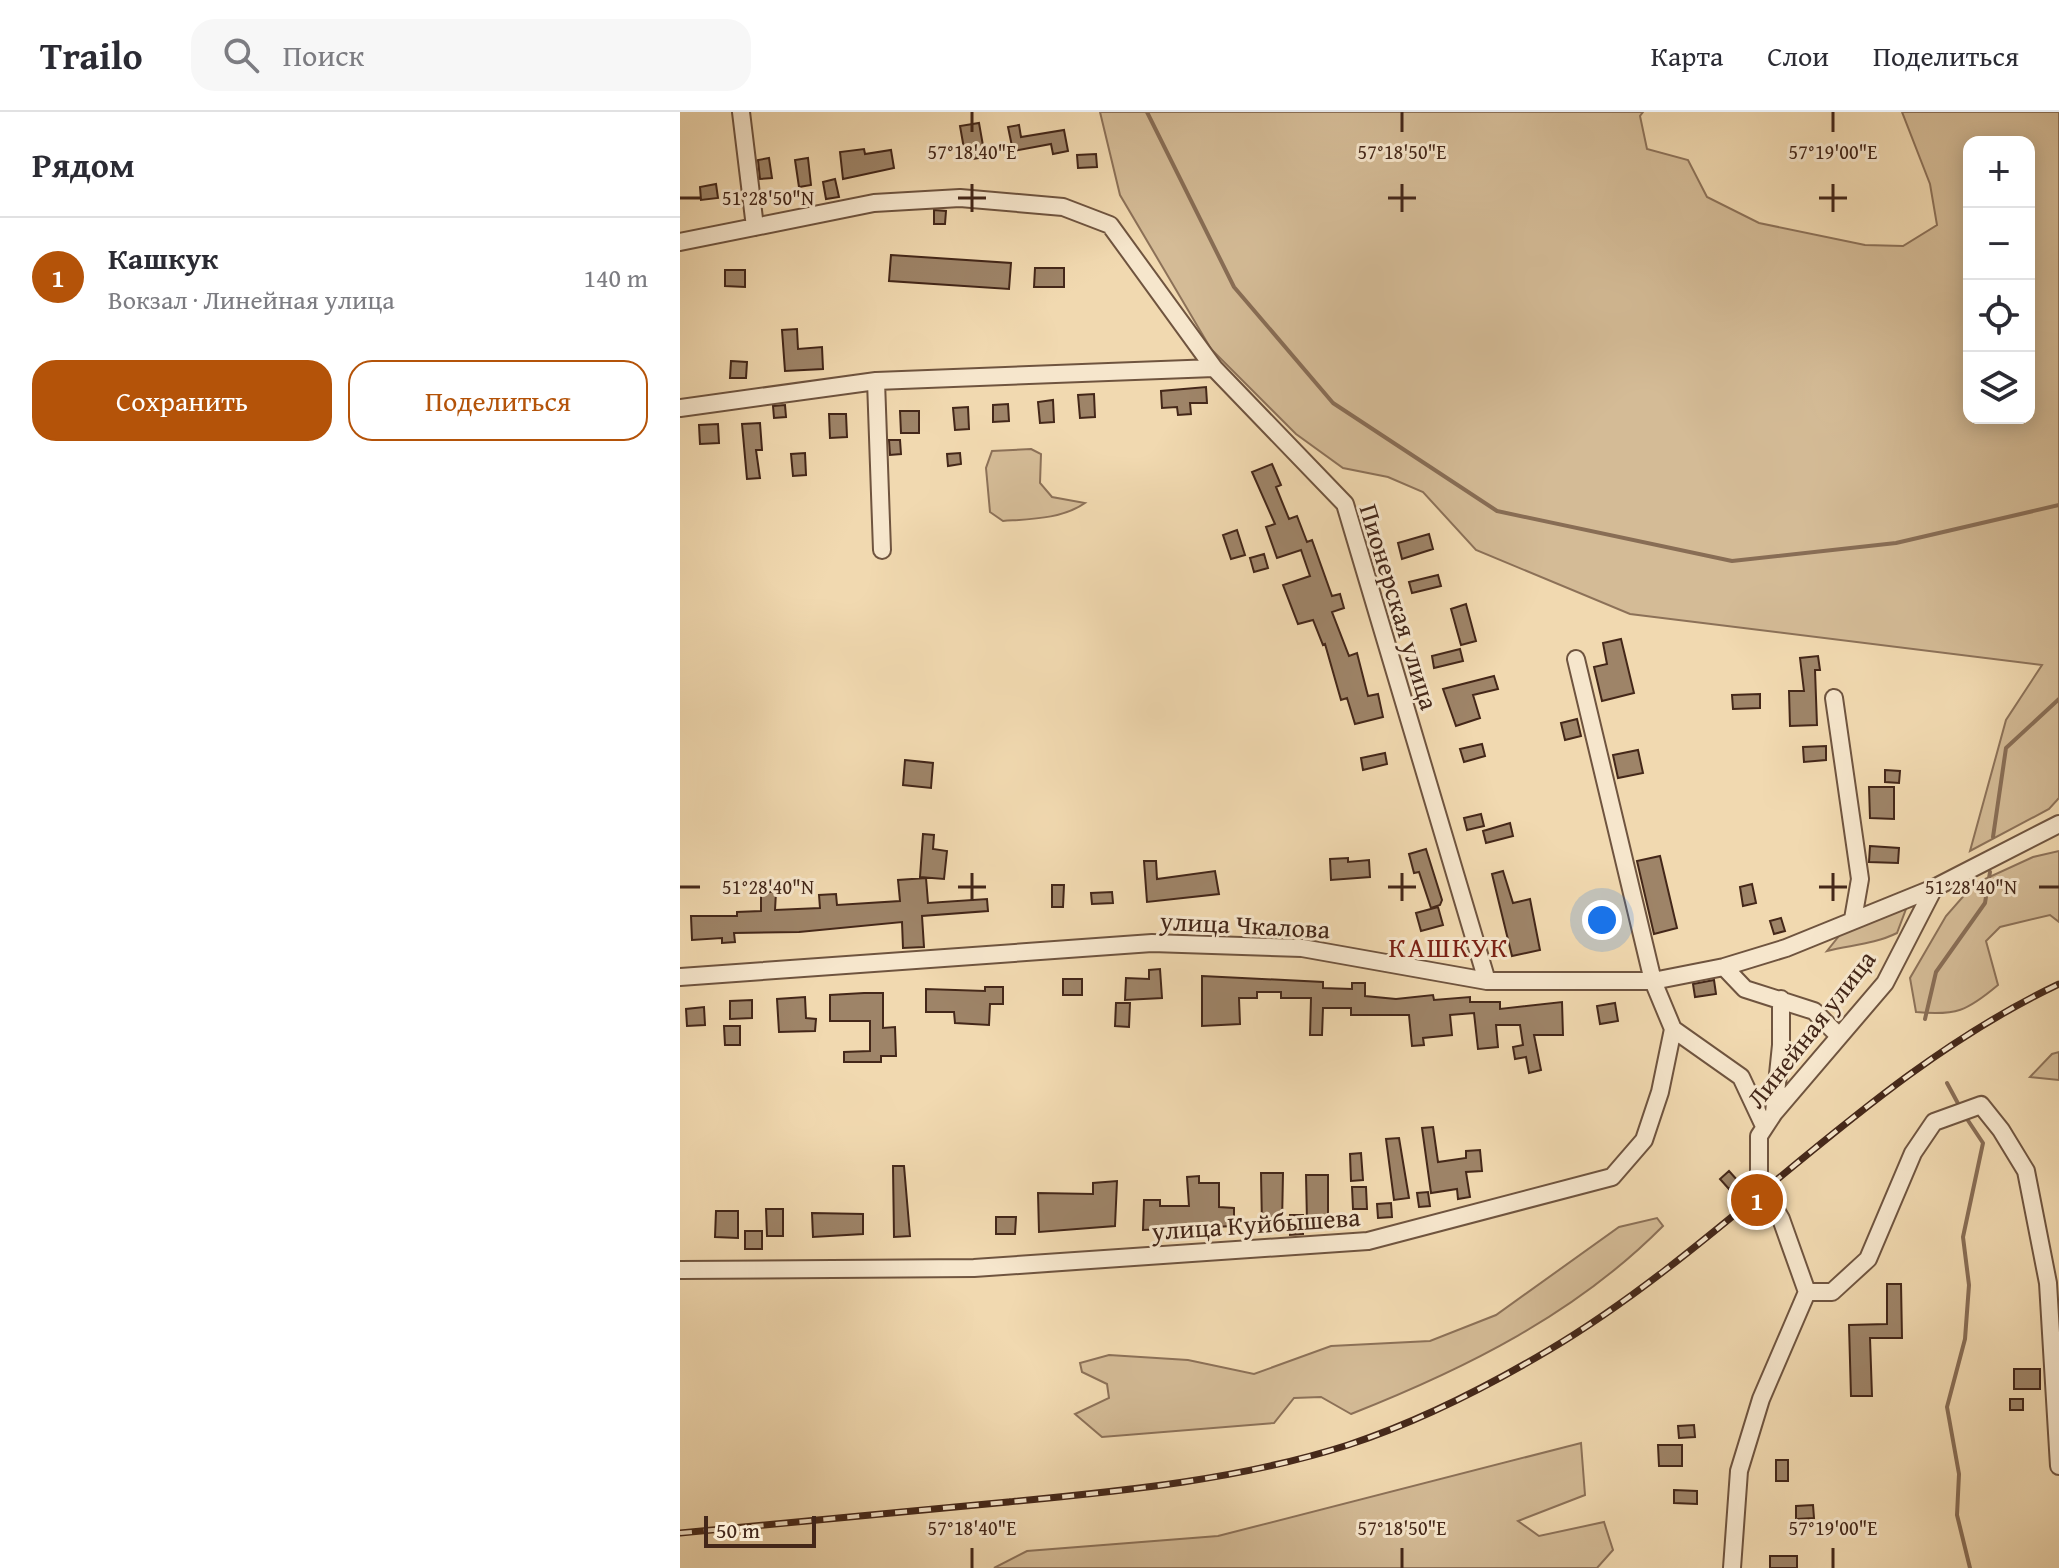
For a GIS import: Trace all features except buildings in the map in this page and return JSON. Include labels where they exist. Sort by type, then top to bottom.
[{"type":"street","points":[[680,242],[755,227],[741,112]]},
{"type":"street","name":"Пионерская улица","points":[[755,227],[874,203],[960,198],[1063,207],[1110,225],[1214,368],[1345,504],[1487,981]]},
{"type":"street","points":[[680,408],[876,381],[1214,368]]},
{"type":"street","points":[[876,381],[882,550]]},
{"type":"street","points":[[1576,659],[1653,981],[1673,1029],[1741,1077],[1769,1120]]},
{"type":"street","points":[[1834,698],[1860,879],[1853,919]]},
{"type":"street","name":"улица Чкалова","points":[[680,977],[1152,943],[1302,948],[1487,981],[1653,981],[1724,967],[1786,948],[1934,888],[2059,824]]},
{"type":"street","name":"Линейная улица","points":[[1807,1292],[1781,1219],[1761,1190],[1757,1149],[1769,1120],[1885,983],[1934,888]]},
{"type":"street","points":[[1724,967],[1745,989],[1814,1011],[1838,1035]]},
{"type":"street","points":[[1769,1120],[1781,1045],[1781,999]]},
{"type":"street","name":"улица Куйбышева","points":[[680,1270],[974,1268],[1368,1241],[1612,1177],[1644,1140],[1660,1092],[1673,1029]]},
{"type":"street","points":[[1732,1568],[1739,1471],[1761,1399],[1807,1292],[1832,1292],[1868,1259],[1913,1153],[1934,1122],[1981,1105],[2026,1171],[2048,1283],[2059,1466]]},
{"type":"shaded area","points":[[1100,112],[1643,112],[1640,116],[1647,149],[1688,160],[1707,197],[1759,223],[1865,245],[1903,246],[1937,225],[1930,184],[1902,112],[2059,112],[2059,798],[2049,809],[1970,851],[2006,720],[2042,665],[1630,614],[1476,550],[1423,492],[1388,477],[1343,468],[1296,434],[1211,349],[1120,195]]},
{"type":"shaded area","points":[[1031,449],[1041,454],[1040,483],[1052,497],[1085,503],[1056,515],[1003,521],[990,512],[986,468],[992,451]]},
{"type":"shaded area","points":[[2059,851],[2059,922],[2050,915],[2000,927],[1986,941],[1998,985],[1960,1010],[1916,1012],[1910,978],[1946,916],[1974,884],[2033,857]]},
{"type":"shaded area","points":[[1895,909],[1906,909],[1897,933],[1872,942],[1827,951],[1843,931]]},
{"type":"shaded area","points":[[2059,1052],[2059,1080],[2030,1077],[2052,1054]]},
{"type":"shaded area","points":[[1657,1218],[1663,1226],[1594,1286],[1556,1312],[1477,1358],[1351,1414],[1321,1397],[1294,1398],[1274,1423],[1102,1437],[1075,1414],[1109,1398],[1107,1384],[1082,1372],[1080,1363],[1109,1355],[1188,1360],[1254,1374],[1331,1346],[1430,1341],[1496,1315],[1619,1227]]},
{"type":"shaded area","points":[[1581,1443],[1585,1495],[1518,1521],[1539,1536],[1604,1522],[1613,1550],[1597,1568],[994,1568],[1027,1551],[1218,1536]]},
{"type":"waterway","points":[[1147,112],[1234,287],[1333,403],[1497,511],[1732,561],[1896,543],[2059,505]]},
{"type":"waterway","points":[[1993,837],[2006,748],[2059,699]]},
{"type":"waterway","points":[[1925,1019],[1936,972],[1985,903],[1990,872]]},
{"type":"waterway","points":[[1947,1083],[1961,1109]]},
{"type":"waterway","points":[[1965,1116],[1983,1143],[1963,1237],[1969,1285],[1965,1339],[1947,1407],[1959,1474],[1957,1515],[1970,1568]]},
{"type":"railway","points":[[680,1533],[1051,1498],[1223,1476],[1307,1457],[1400,1426],[1500,1378],[1615,1307],[1924,1065],[1989,1021],[2059,984]]},
{"type":"place","name":"Кашкук","points":[[1757,1200]]},
{"type":"district","name":"КАШКУК","points":[[1449,947]]}]
